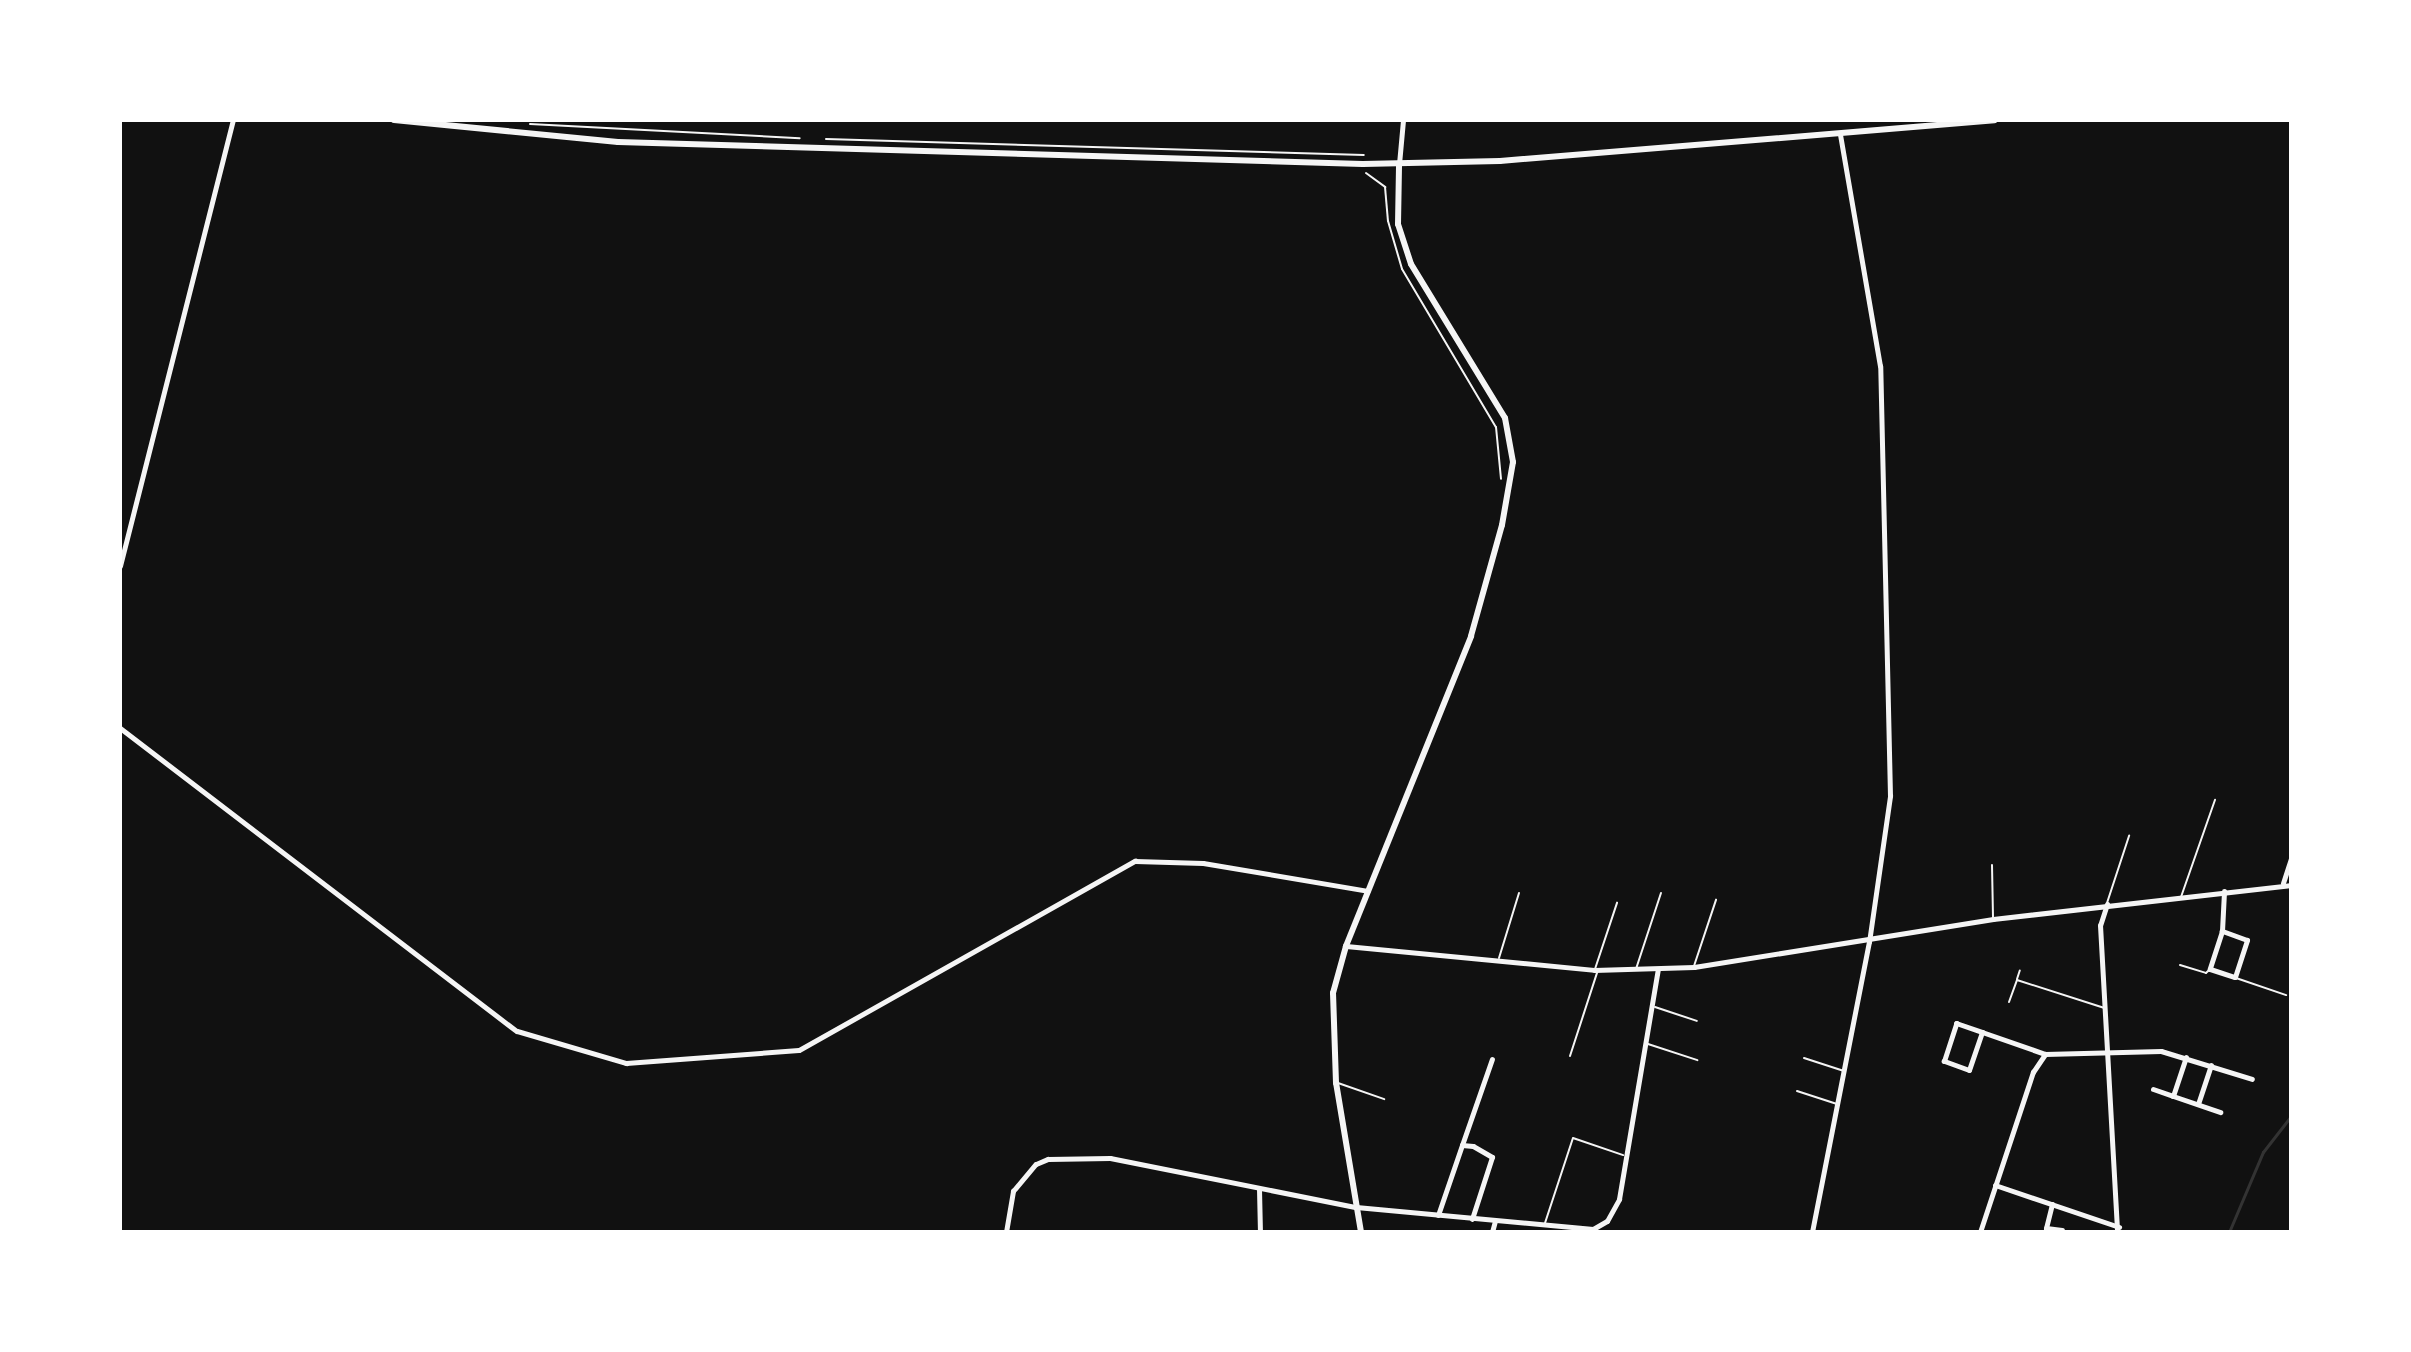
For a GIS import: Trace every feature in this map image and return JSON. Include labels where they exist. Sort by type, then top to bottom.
[{"type":"street","points":[[120,566],[233,120]]},
{"type":"street","points":[[394,120],[608,142],[1363,164],[1500,161],[1994,120]]},
{"type":"street","points":[[1361,1232],[1336,1083],[1331,1010],[1346,946],[1471,636],[1502,525],[1513,462],[1505,418],[1411,264],[1398,224],[1403,120]]},
{"type":"street","points":[[1812,1232],[1869,942],[1890,796],[1880,366],[1840,134]]},
{"type":"street","points":[[120,728],[517,1031],[562,1048],[626,1063],[799,1050],[1135,861],[1203,863],[1368,891]]},
{"type":"street","points":[[2283,883],[2291,858]]},
{"type":"street","points":[[1346,946],[1596,970],[1694,967],[1869,942],[1993,919],[2283,883],[2291,885]]},
{"type":"street","points":[[2222,931],[2247,940],[2235,977],[2210,969],[2222,931],[2224,891]]},
{"type":"street","points":[[1995,1185],[2118,1230],[2110,1051],[2100,925],[2107,904]]},
{"type":"street","points":[[1006,1232],[1013,1191],[1027,1171],[1048,1159],[1110,1158],[1356,1207],[1586,1230],[1607,1221],[1619,1199],[1648,1044],[1658,969]]},
{"type":"street","points":[[1982,1032],[1969,1070],[1944,1061],[1956,1023],[1982,1032],[2045,1054],[2110,1051],[2186,1057],[2252,1079]]},
{"type":"street","points":[[1980,1232],[2033,1072],[2045,1054]]},
{"type":"street","points":[[2173,1096],[2186,1057]]},
{"type":"street","points":[[1438,1215],[1492,1059]]},
{"type":"street","points":[[2198,1104],[2211,1065]]},
{"type":"street","points":[[2153,1089],[2220,1112]]},
{"type":"street","points":[[1462,1145],[1492,1157],[1472,1219]]},
{"type":"street","points":[[1259,1189],[1260,1232]]},
{"type":"street","points":[[2052,1204],[2046,1228],[2062,1230]]},
{"type":"street","points":[[1492,1232],[1495,1221]]},
{"type":"lane","points":[[2181,897],[2215,800]]},
{"type":"lane","points":[[2107,904],[2129,836]]},
{"type":"lane","points":[[2291,843],[2291,850]]},
{"type":"lane","points":[[1992,865],[1993,919]]},
{"type":"lane","points":[[1498,963],[1519,893]]},
{"type":"lane","points":[[1636,970],[1661,893]]},
{"type":"lane","points":[[1694,967],[1716,900]]},
{"type":"lane","points":[[1570,1056],[1617,903]]},
{"type":"lane","points":[[2180,965],[2206,973],[2210,969]]},
{"type":"lane","points":[[2009,1002],[2020,970]]},
{"type":"lane","points":[[2235,977],[2286,995]]},
{"type":"lane","points":[[2017,980],[2106,1009]]},
{"type":"lane","points":[[1654,1007],[1697,1021]]},
{"type":"lane","points":[[1648,1044],[1697,1060]]},
{"type":"lane","points":[[1804,1058],[1845,1071]]},
{"type":"lane","points":[[1336,1083],[1384,1099]]},
{"type":"lane","points":[[1797,1091],[1838,1104]]},
{"type":"lane","points":[[1539,1227],[1573,1138],[1628,1157]]},
{"type":"path","points":[[527,124],[806,139]]},
{"type":"path","points":[[817,139],[1364,152]]},
{"type":"path","points":[[1363,164],[1365,172],[1385,187],[1388,221],[1402,269],[1496,427],[1498,494]]},
{"type":"waterway","points":[[2229,1232],[2263,1152],[2291,1116]]}]
